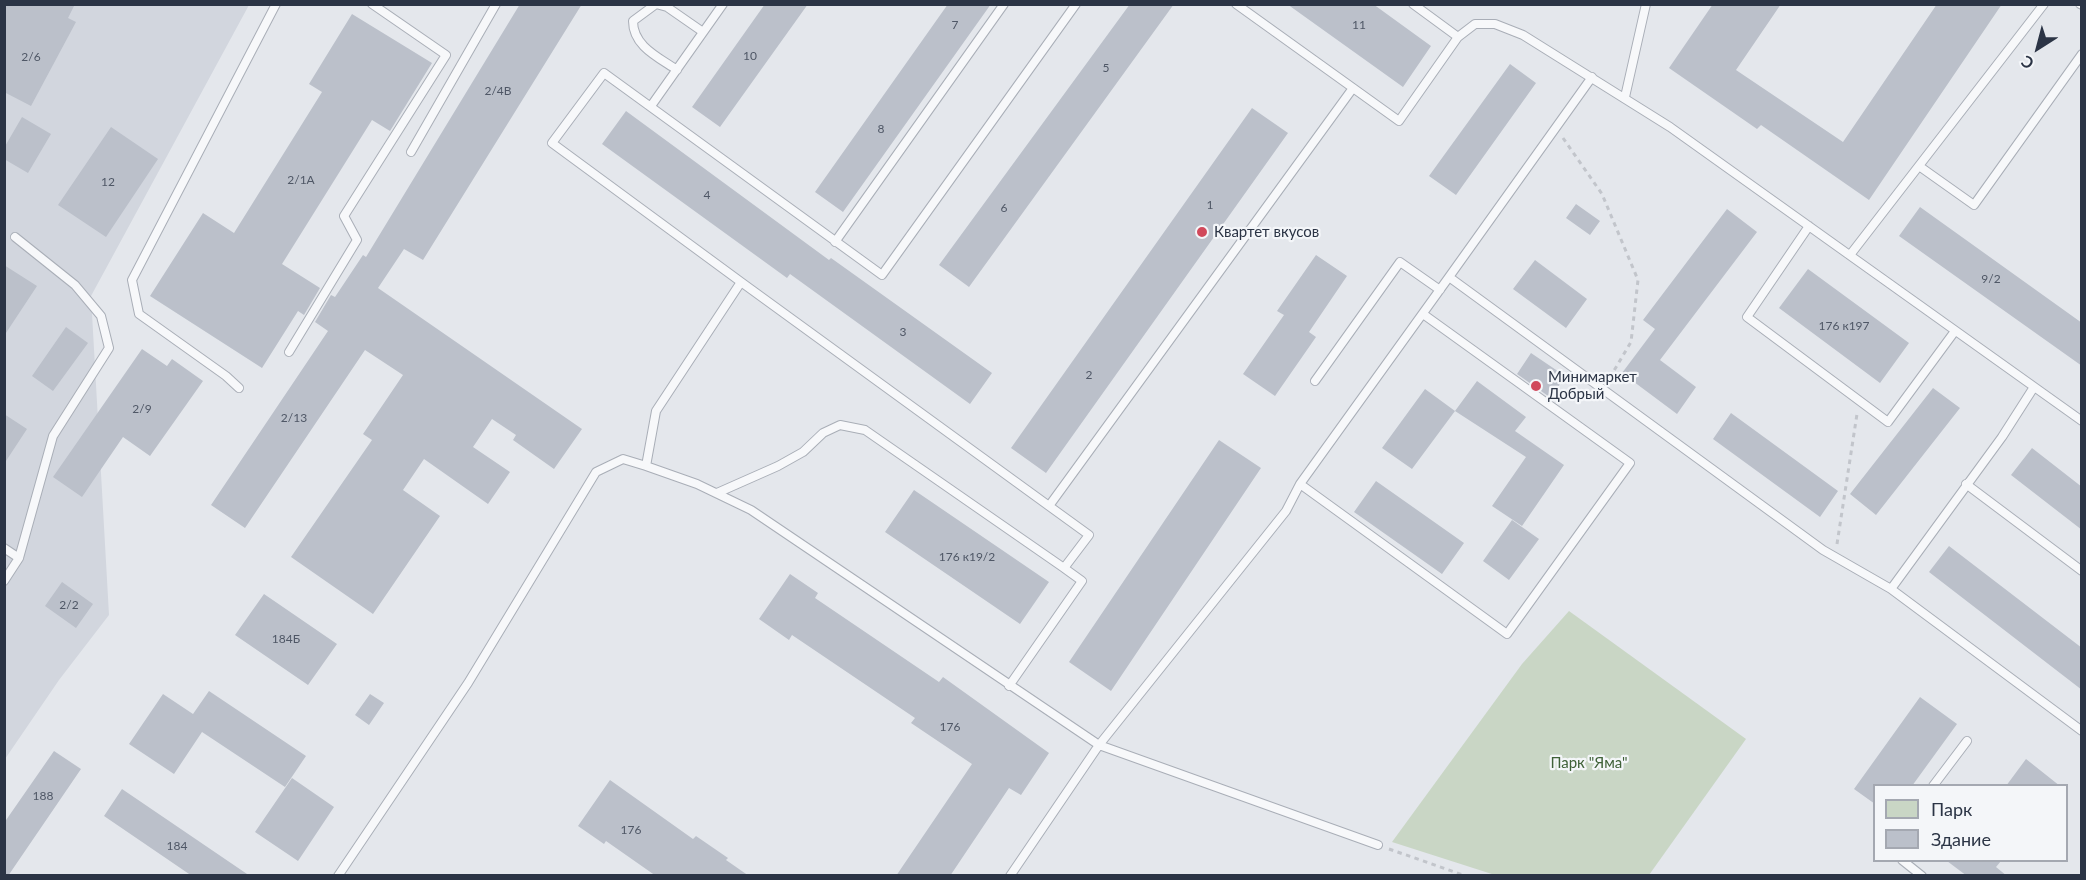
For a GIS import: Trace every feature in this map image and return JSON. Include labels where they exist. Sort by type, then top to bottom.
[{"type":"lane","points":[[239,388],[226,376],[139,314],[132,280],[276,4]]},
{"type":"lane","points":[[289,352],[357,240],[344,216],[446,56],[372,4]]},
{"type":"lane","points":[[411,152],[496,4]]},
{"type":"lane","points":[[677,70],[640,44],[633,33],[633,21],[656,4],[667,7],[704,32]]},
{"type":"lane","points":[[651,106],[723,4]]},
{"type":"lane","points":[[835,242],[1004,4]]},
{"type":"lane","points":[[1064,568],[1089,535],[552,143],[604,73],[882,275],[1076,4]]},
{"type":"lane","points":[[1236,4],[1399,121],[1458,37],[1475,24],[1496,24],[1523,34],[1625,97],[2082,421]]},
{"type":"lane","points":[[1413,4],[1458,37]]},
{"type":"lane","points":[[1625,97],[1646,4]]},
{"type":"lane","points":[[1850,255],[2044,4]]},
{"type":"lane","points":[[1919,166],[1974,205],[2082,54]]},
{"type":"lane","points":[[1010,876],[1099,744],[1286,511],[1300,484],[1592,77]]},
{"type":"lane","points":[[1049,506],[1353,88]]},
{"type":"lane","points":[[1809,226],[1747,317],[1888,422],[1955,331]]},
{"type":"lane","points":[[4,580],[19,558],[53,436],[109,348],[101,316],[75,285],[15,237]]},
{"type":"lane","points":[[1315,381],[1400,262],[1440,290]]},
{"type":"lane","points":[[1449,277],[1835,556],[1891,590],[2082,731]]},
{"type":"lane","points":[[646,466],[656,411],[741,282]]},
{"type":"lane","points":[[1300,484],[1507,634],[1630,463],[1423,314]]},
{"type":"lane","points":[[1891,590],[2002,437],[2034,387]]},
{"type":"lane","points":[[717,493],[778,466],[803,452],[824,433],[840,425],[866,430],[1082,581],[1009,686]]},
{"type":"lane","points":[[338,876],[468,683],[596,472],[623,459],[717,493],[751,510],[1009,686],[1099,744],[1378,845]]},
{"type":"lane","points":[[1966,484],[2082,571]]},
{"type":"lane","points":[[4,548],[19,558]]},
{"type":"lane","points":[[1934,784],[1966,741]]},
{"type":"lane","points":[[1903,862],[1922,876]]},
{"type":"path","points":[[1556,127],[1602,194],[1638,280],[1631,342],[1603,389]]},
{"type":"path","points":[[1835,556],[1859,400]]},
{"type":"path","points":[[1378,845],[1466,876]]},
{"type":"shaded area","points":[[5,5],[249,5],[91,296],[109,615],[59,680],[5,759]]},
{"type":"green space","name":"Парк \"Яма\"","points":[[1569,611],[1746,739],[1649,875],[1495,875],[1392,842],[1522,664]]},
{"type":"building","points":[[4,4],[75,4],[68,18],[76,22],[31,106],[4,92]]},
{"type":"building","points":[[520,4],[582,4],[423,260],[404,249],[378,288],[582,429],[554,469],[513,440],[516,435],[492,419],[473,447],[510,472],[488,504],[424,459],[403,490],[440,516],[373,614],[291,557],[372,440],[363,434],[403,375],[365,350],[245,528],[211,505],[328,331],[315,322],[331,295],[335,297],[363,255],[366,257]]},
{"type":"building","points":[[765,4],[808,4],[720,127],[692,107]]},
{"type":"building","points":[[948,4],[991,4],[843,212],[815,192]]},
{"type":"building","points":[[1130,4],[1174,4],[969,287],[939,265]]},
{"type":"building","points":[[1287,4],[1373,4],[1431,46],[1403,87]]},
{"type":"building","points":[[1713,4],[1781,4],[1736,70],[1843,142],[1937,4],[2002,4],[1869,200],[1761,125],[1757,129],[1669,68]]},
{"type":"building","points":[[352,14],[432,63],[390,131],[372,120],[282,264],[320,288],[304,315],[298,311],[262,368],[150,296],[203,213],[234,233],[322,92],[309,84]]},
{"type":"building","points":[[1510,64],[1536,83],[1456,195],[1429,176]]},
{"type":"building","points":[[1252,108],[1288,133],[1046,473],[1011,448]]},
{"type":"building","points":[[626,111],[829,260],[831,258],[992,373],[970,404],[790,274],[787,278],[602,144]]},
{"type":"building","points":[[22,117],[51,134],[28,173],[4,159],[4,148]]},
{"type":"building","points":[[111,127],[158,159],[106,237],[58,205]]},
{"type":"building","points":[[1576,204],[1600,221],[1590,235],[1566,218]]},
{"type":"building","points":[[1920,207],[2082,323],[2082,366],[1899,236]]},
{"type":"building","points":[[1727,209],[1757,232],[1660,360],[1696,387],[1677,414],[1622,373],[1655,329],[1643,320]]},
{"type":"building","points":[[1316,255],[1347,276],[1309,332],[1316,337],[1275,396],[1243,374],[1284,315],[1277,311]]},
{"type":"building","points":[[1535,260],[1587,299],[1566,328],[1513,289]]},
{"type":"building","points":[[4,265],[37,286],[4,336]]},
{"type":"building","points":[[1808,269],[1909,343],[1880,383],[1779,308]]},
{"type":"building","points":[[66,327],[88,343],[53,391],[32,376]]},
{"type":"building","points":[[142,349],[167,366],[172,359],[203,381],[150,456],[123,437],[82,497],[53,477]]},
{"type":"building","points":[[1531,353],[1565,376],[1551,398],[1517,374]]},
{"type":"building","points":[[1477,381],[1526,417],[1515,431],[1564,465],[1522,526],[1492,506],[1526,457],[1455,411]]},
{"type":"building","points":[[1933,388],[1960,408],[1876,515],[1850,494]]},
{"type":"building","points":[[1425,389],[1455,411],[1412,469],[1382,448]]},
{"type":"building","points":[[1731,413],[1838,491],[1820,517],[1713,439]]},
{"type":"building","points":[[4,414],[27,429],[4,464]]},
{"type":"building","points":[[1219,440],[1261,468],[1111,691],[1069,662]]},
{"type":"building","points":[[2032,448],[2082,487],[2082,530],[2011,475]]},
{"type":"building","points":[[1376,481],[1464,543],[1442,574],[1354,512]]},
{"type":"building","points":[[914,490],[1049,582],[1020,624],[885,532]]},
{"type":"building","points":[[1512,520],[1539,539],[1509,580],[1483,561]]},
{"type":"building","points":[[1949,546],[2082,648],[2082,690],[1929,572]]},
{"type":"building","points":[[790,574],[818,593],[815,598],[939,682],[943,677],[1049,753],[1021,795],[1009,788],[950,876],[896,876],[972,764],[911,723],[915,718],[792,635],[789,640],[759,619]]},
{"type":"building","points":[[62,582],[93,604],[76,628],[45,606]]},
{"type":"building","points":[[264,594],[337,644],[308,685],[235,635]]},
{"type":"building","points":[[209,691],[306,756],[285,787],[202,732],[174,774],[129,744],[163,694],[193,714]]},
{"type":"building","points":[[370,694],[384,703],[369,725],[355,715]]},
{"type":"building","points":[[1920,697],[1957,724],[1913,784],[1873,784],[1873,803],[1854,789]]},
{"type":"building","points":[[54,751],[81,769],[8,876],[4,876],[4,823]]},
{"type":"building","points":[[2026,759],[2057,784],[2007,784]]},
{"type":"building","points":[[292,778],[334,807],[298,861],[255,832]]},
{"type":"building","points":[[610,780],[693,839],[696,836],[728,858],[726,860],[749,876],[656,876],[606,841],[604,844],[578,826]]},
{"type":"building","points":[[122,789],[250,876],[192,876],[104,816]]},
{"type":"building","points":[[1948,862],[2000,862],[1996,867],[2007,876],[1967,876]]},
{"type":"place","name":"Квартет вкусов","points":[[1202,232]]},
{"type":"place","name":"Минимаркет Добрый","points":[[1536,386]]}]
